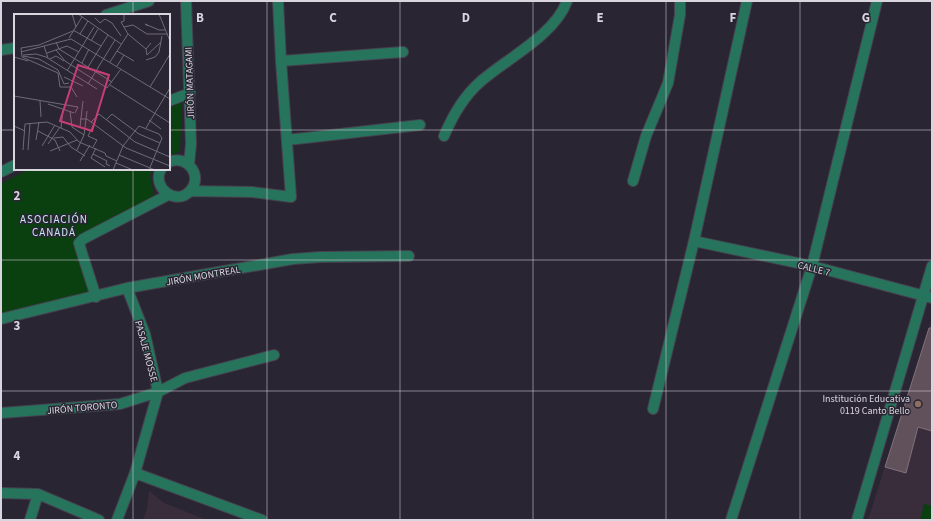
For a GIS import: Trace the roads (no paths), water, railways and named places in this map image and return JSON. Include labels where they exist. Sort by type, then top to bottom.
[{"type":"street","points":[[109,14],[149,1]]},
{"type":"street","name":"JIRÓN MATAGAMI","points":[[186,1],[191,144],[189,164]]},
{"type":"street","points":[[96,297],[79,243],[82,238],[168,195],[180,197],[190,191],[252,192],[291,197],[278,1]]},
{"type":"street","points":[[444,136],[461,103],[479,83],[534,42],[552,24],[567,1]]},
{"type":"street","points":[[633,181],[646,136],[668,83],[680,15],[680,1]]},
{"type":"street","points":[[653,409],[666,363],[747,1]]},
{"type":"street","points":[[731,520],[812,266],[877,1]]},
{"type":"street","points":[[1,50],[14,48]]},
{"type":"street","points":[[281,60],[403,52]]},
{"type":"street","points":[[170,101],[190,93]]},
{"type":"street","points":[[287,140],[420,125]]},
{"type":"street","points":[[170,162],[178,160],[189,164],[195,174],[195,180],[190,191]]},
{"type":"street","points":[[1,172],[14,166]]},
{"type":"street","points":[[161,170],[159,182],[168,195]]},
{"type":"street","name":"CALLE 7","points":[[694,241],[812,266],[928,297]]},
{"type":"street","name":"JIRÓN MONTREAL","points":[[1,319],[96,297],[127,288],[294,259],[320,257],[409,256]]},
{"type":"street","points":[[857,520],[928,297],[932,266]]},
{"type":"street","name":"PASAJE MOSSE","points":[[127,288],[144,334],[158,392]]},
{"type":"street","name":"JIRÓN TORONTO","points":[[1,413],[120,404],[158,392],[185,378],[274,355]]},
{"type":"street","points":[[117,520],[135,473],[158,392]]},
{"type":"street","points":[[135,473],[262,520]]},
{"type":"street","points":[[1,493],[38,494],[99,520]]},
{"type":"street","points":[[30,520],[38,494]]},
{"type":"place","name":"Institución Educativa 0119 Canto Bello","points":[[918,404]]},
{"type":"district","name":"ASOCIACIÓN CANADÁ","points":[[54,225]]}]
